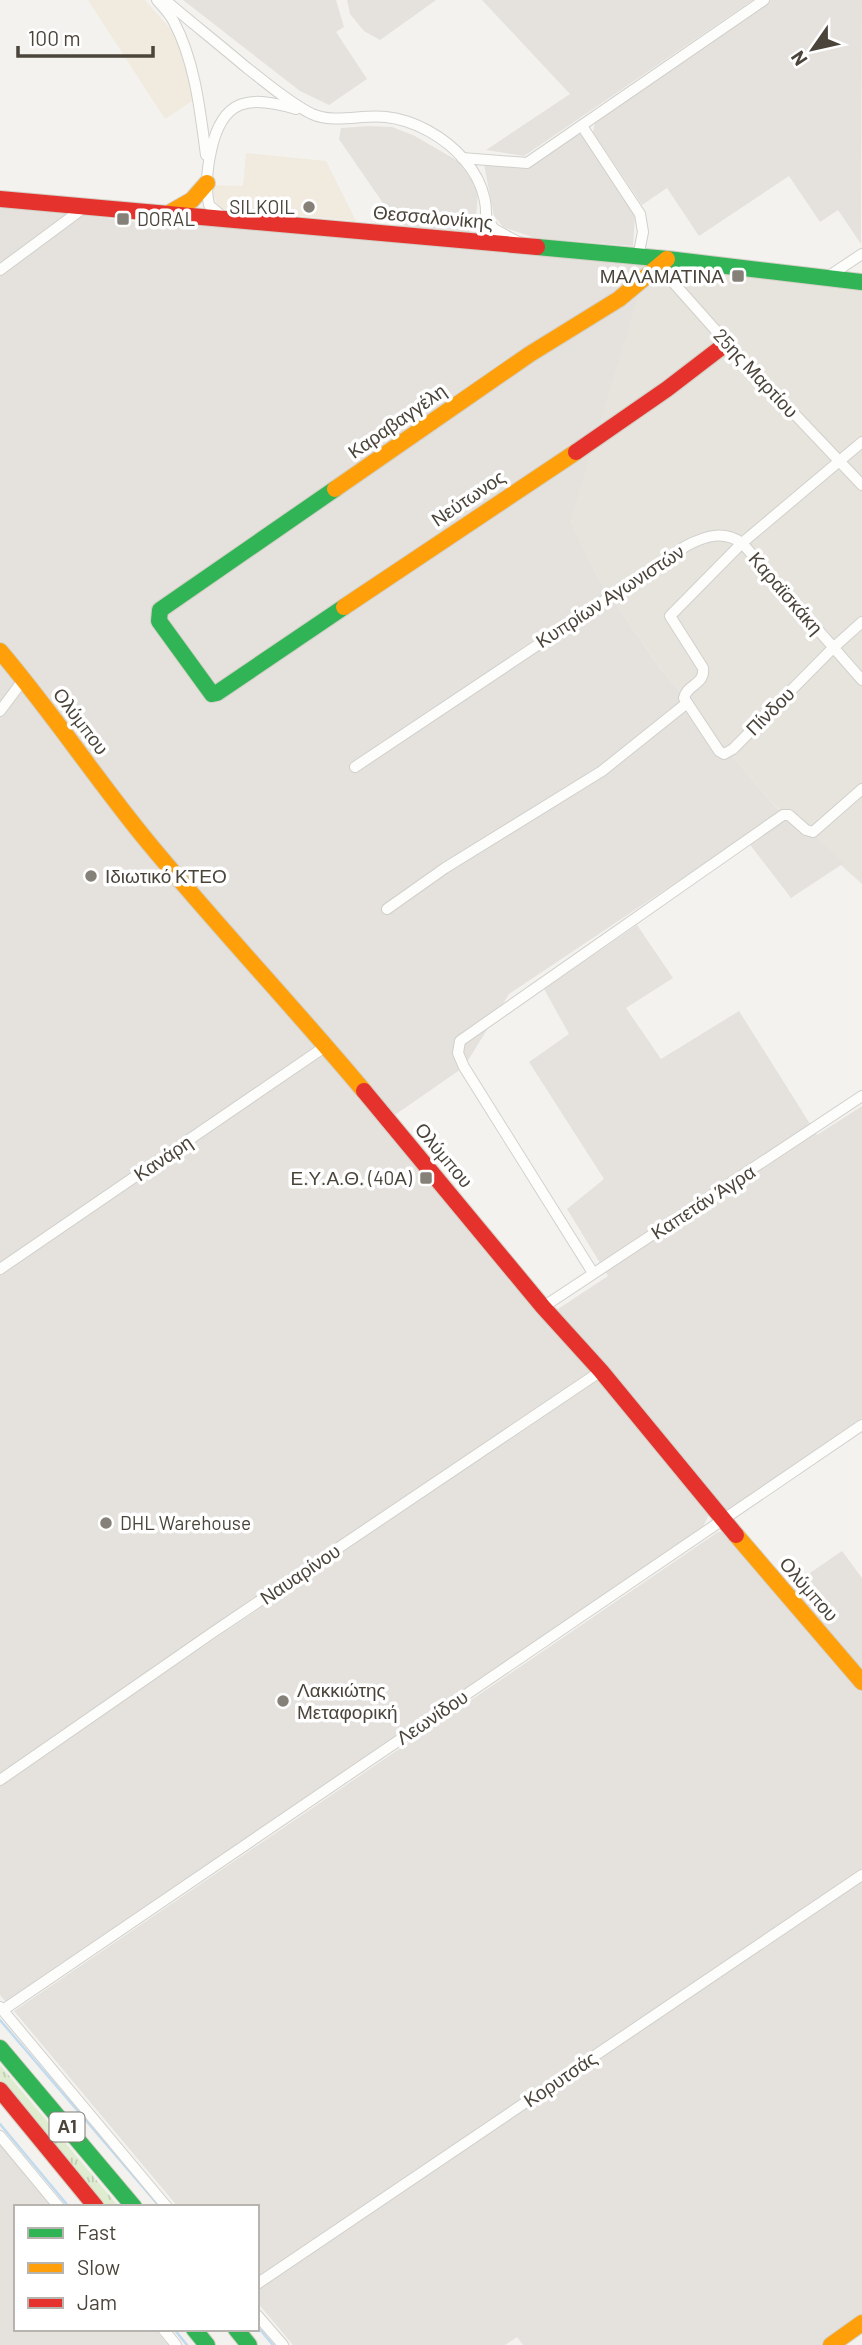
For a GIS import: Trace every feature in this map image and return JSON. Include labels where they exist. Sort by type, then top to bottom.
[{"type":"main road","points":[[168,213],[186,206],[198,196],[206,183]]},
{"type":"main road","name":"Θεσσαλονίκης","points":[[0,199],[528,246],[862,282]]},
{"type":"main road","name":"Καραβαγγέλη","points":[[229,685],[217,693],[210,693],[159,621],[160,610],[530,354],[619,299],[654,260]]},
{"type":"main road","name":"Νεύτωνος","points":[[229,685],[679,381],[727,343]]},
{"type":"main road","name":"Ολύμπου","points":[[0,651],[24,679],[115,802],[326,1046],[543,1307],[601,1371],[722,1519],[862,1682]]},
{"type":"main road","name":"Α1","points":[[0,2048],[132,2205]]},
{"type":"main road","name":"Α1","points":[[0,2090],[94,2205]]},
{"type":"main road","points":[[831,2345],[862,2323]]},
{"type":"main road","points":[[196,2331],[207,2345]]},
{"type":"main road","points":[[238,2331],[249,2345]]},
{"type":"street","points":[[157,0],[173,20],[191,68],[199,98],[208,164]]},
{"type":"street","points":[[165,0],[283,96],[315,115]]},
{"type":"street","points":[[462,159],[527,163],[765,0]]},
{"type":"street","points":[[224,218],[209,205],[206,183],[214,133],[220,121],[230,111],[242,104],[258,100],[333,118],[386,117],[416,124],[431,131],[462,159],[476,176],[485,194],[485,228],[479,243]]},
{"type":"street","points":[[582,126],[640,214],[643,232],[654,260]]},
{"type":"street","points":[[0,270],[85,207]]},
{"type":"street","points":[[486,217],[494,229],[528,246]]},
{"type":"street","points":[[826,278],[862,254]]},
{"type":"street","name":"25ης Μαρτίου","points":[[654,260],[727,343],[862,485]]},
{"type":"street","points":[[742,543],[862,442]]},
{"type":"street","name":"Κυπρίων Αγωνιστών","points":[[355,767],[686,546],[719,534],[735,538],[742,543]]},
{"type":"street","name":"Καραϊσκάκη","points":[[687,703],[685,693],[700,682],[704,673],[702,664],[671,621],[670,614],[742,543],[862,680]]},
{"type":"street","name":"Πίνδου","points":[[687,703],[719,751],[727,754],[862,622]]},
{"type":"street","points":[[0,711],[24,679]]},
{"type":"street","points":[[387,909],[445,868],[602,771],[687,703]]},
{"type":"street","points":[[593,1273],[464,1067],[458,1053],[460,1041],[783,815],[789,815],[811,832],[862,789]]},
{"type":"street","name":"Κανάρη","points":[[0,1269],[326,1046]]},
{"type":"street","name":"Καπετάν Άγρα","points":[[543,1307],[862,1096]]},
{"type":"street","name":"Ναυαρίνου","points":[[0,1780],[212,1633],[601,1371]]},
{"type":"street","name":"Λεωνίδου","points":[[1,2008],[862,1425]]},
{"type":"street","name":"Κορυτσάς","points":[[259,2283],[862,1875]]},
{"type":"street","points":[[1,2008],[165,2205]]},
{"type":"street","points":[[0,2136],[57,2205]]},
{"type":"street","points":[[259,2317],[283,2345]]},
{"type":"shaded area","points":[[88,0],[145,0],[175,34],[195,99],[165,119]]},
{"type":"shaded area","points":[[183,0],[336,0],[344,27],[336,32],[367,79],[329,105],[300,91]]},
{"type":"shaded area","points":[[347,0],[436,0],[380,40],[364,31],[350,14]]},
{"type":"shaded area","points":[[482,0],[753,0],[524,156],[486,150],[570,94]]},
{"type":"shaded area","points":[[771,0],[862,0],[861,244],[838,210],[820,222],[789,176],[699,236],[667,188],[642,205],[593,132],[596,118]]},
{"type":"shaded area","points":[[392,127],[413,135],[458,161],[478,193],[475,228],[470,233],[398,225],[339,139],[341,128]]},
{"type":"shaded area","points":[[581,133],[635,215],[633,246],[535,238],[503,227],[494,216],[484,164],[528,167]]},
{"type":"shaded area","points":[[246,153],[326,161],[356,221],[223,209],[213,195],[213,185],[243,186]]},
{"type":"shaded area","points":[[0,206],[168,226],[227,225],[649,263],[570,522],[598,577],[659,667],[770,801],[778,809],[789,811],[844,863],[791,898],[744,837],[509,994],[464,1067],[389,1119],[601,1371],[0,1781]]},
{"type":"shaded area","points":[[649,263],[862,288],[862,884],[770,801],[659,667],[598,577],[569,522]]},
{"type":"shaded area","points":[[637,925],[673,978],[626,1008],[661,1059],[739,1011],[817,1135],[862,1106],[862,1418],[725,1514],[555,1311],[608,1276],[567,1209],[604,1179],[529,1062],[569,1034],[544,989]]},
{"type":"shaded area","points":[[598,1378],[709,1514],[703,1527],[5,2001],[0,1995],[0,1785]]},
{"type":"shaded area","points":[[725,1531],[862,1689],[862,2319],[824,2345],[523,2345],[517,2337],[505,2345],[293,2345],[259,2304],[259,2205],[176,2205],[14,2011],[718,1532]]},
{"type":"shaded area","points":[[842,1551],[862,1578],[862,1672],[791,1586]]},
{"type":"shaded area","points":[[0,2143],[51,2205],[14,2205],[14,2331],[157,2331],[168,2345],[0,2345]]},
{"type":"green space","points":[[0,2065],[117,2205],[104,2205],[0,2081]]},
{"type":"waterway","points":[[0,2020],[158,2205]]},
{"type":"waterway","points":[[0,2124],[67,2205]]},
{"type":"waterway","points":[[259,2328],[273,2345]]},
{"type":"waterway","points":[[176,2331],[187,2345]]},
{"type":"traffic: fast","points":[[537,247],[862,282]]},
{"type":"traffic: fast","points":[[335,489],[160,610],[159,621],[212,694],[344,607]]},
{"type":"traffic: fast","points":[[0,2048],[132,2205]]},
{"type":"traffic: fast","points":[[196,2331],[207,2345]]},
{"type":"traffic: fast","points":[[238,2331],[249,2345]]},
{"type":"traffic: slow","points":[[171,212],[192,200],[207,183]]},
{"type":"traffic: slow","points":[[335,489],[530,354],[619,299],[667,259]]},
{"type":"traffic: slow","points":[[344,607],[576,452]]},
{"type":"traffic: slow","points":[[0,651],[147,841],[364,1091]]},
{"type":"traffic: slow","points":[[736,1535],[862,1682]]},
{"type":"traffic: slow","points":[[831,2345],[862,2323]]},
{"type":"traffic: jam","points":[[0,199],[537,247]]},
{"type":"traffic: jam","points":[[576,452],[667,389],[727,343]]},
{"type":"traffic: jam","points":[[364,1091],[736,1535]]},
{"type":"traffic: jam","points":[[0,2090],[94,2205]]},
{"type":"place","name":"SILKOIL","points":[[309,207]]},
{"type":"place","name":"DORAL","points":[[123,219]]},
{"type":"place","name":"ΜΑΛΑΜΑΤΙΝΑ","points":[[738,276]]},
{"type":"place","name":"Ιδιωτικό ΚΤΕΟ","points":[[91,876]]},
{"type":"place","name":"Ε.Υ.Α.Θ. (40Α)","points":[[426,1178]]},
{"type":"place","name":"DHL Warehouse","points":[[106,1523]]},
{"type":"place","name":"Λακκιώτης Μεταφορική","points":[[283,1701]]}]
